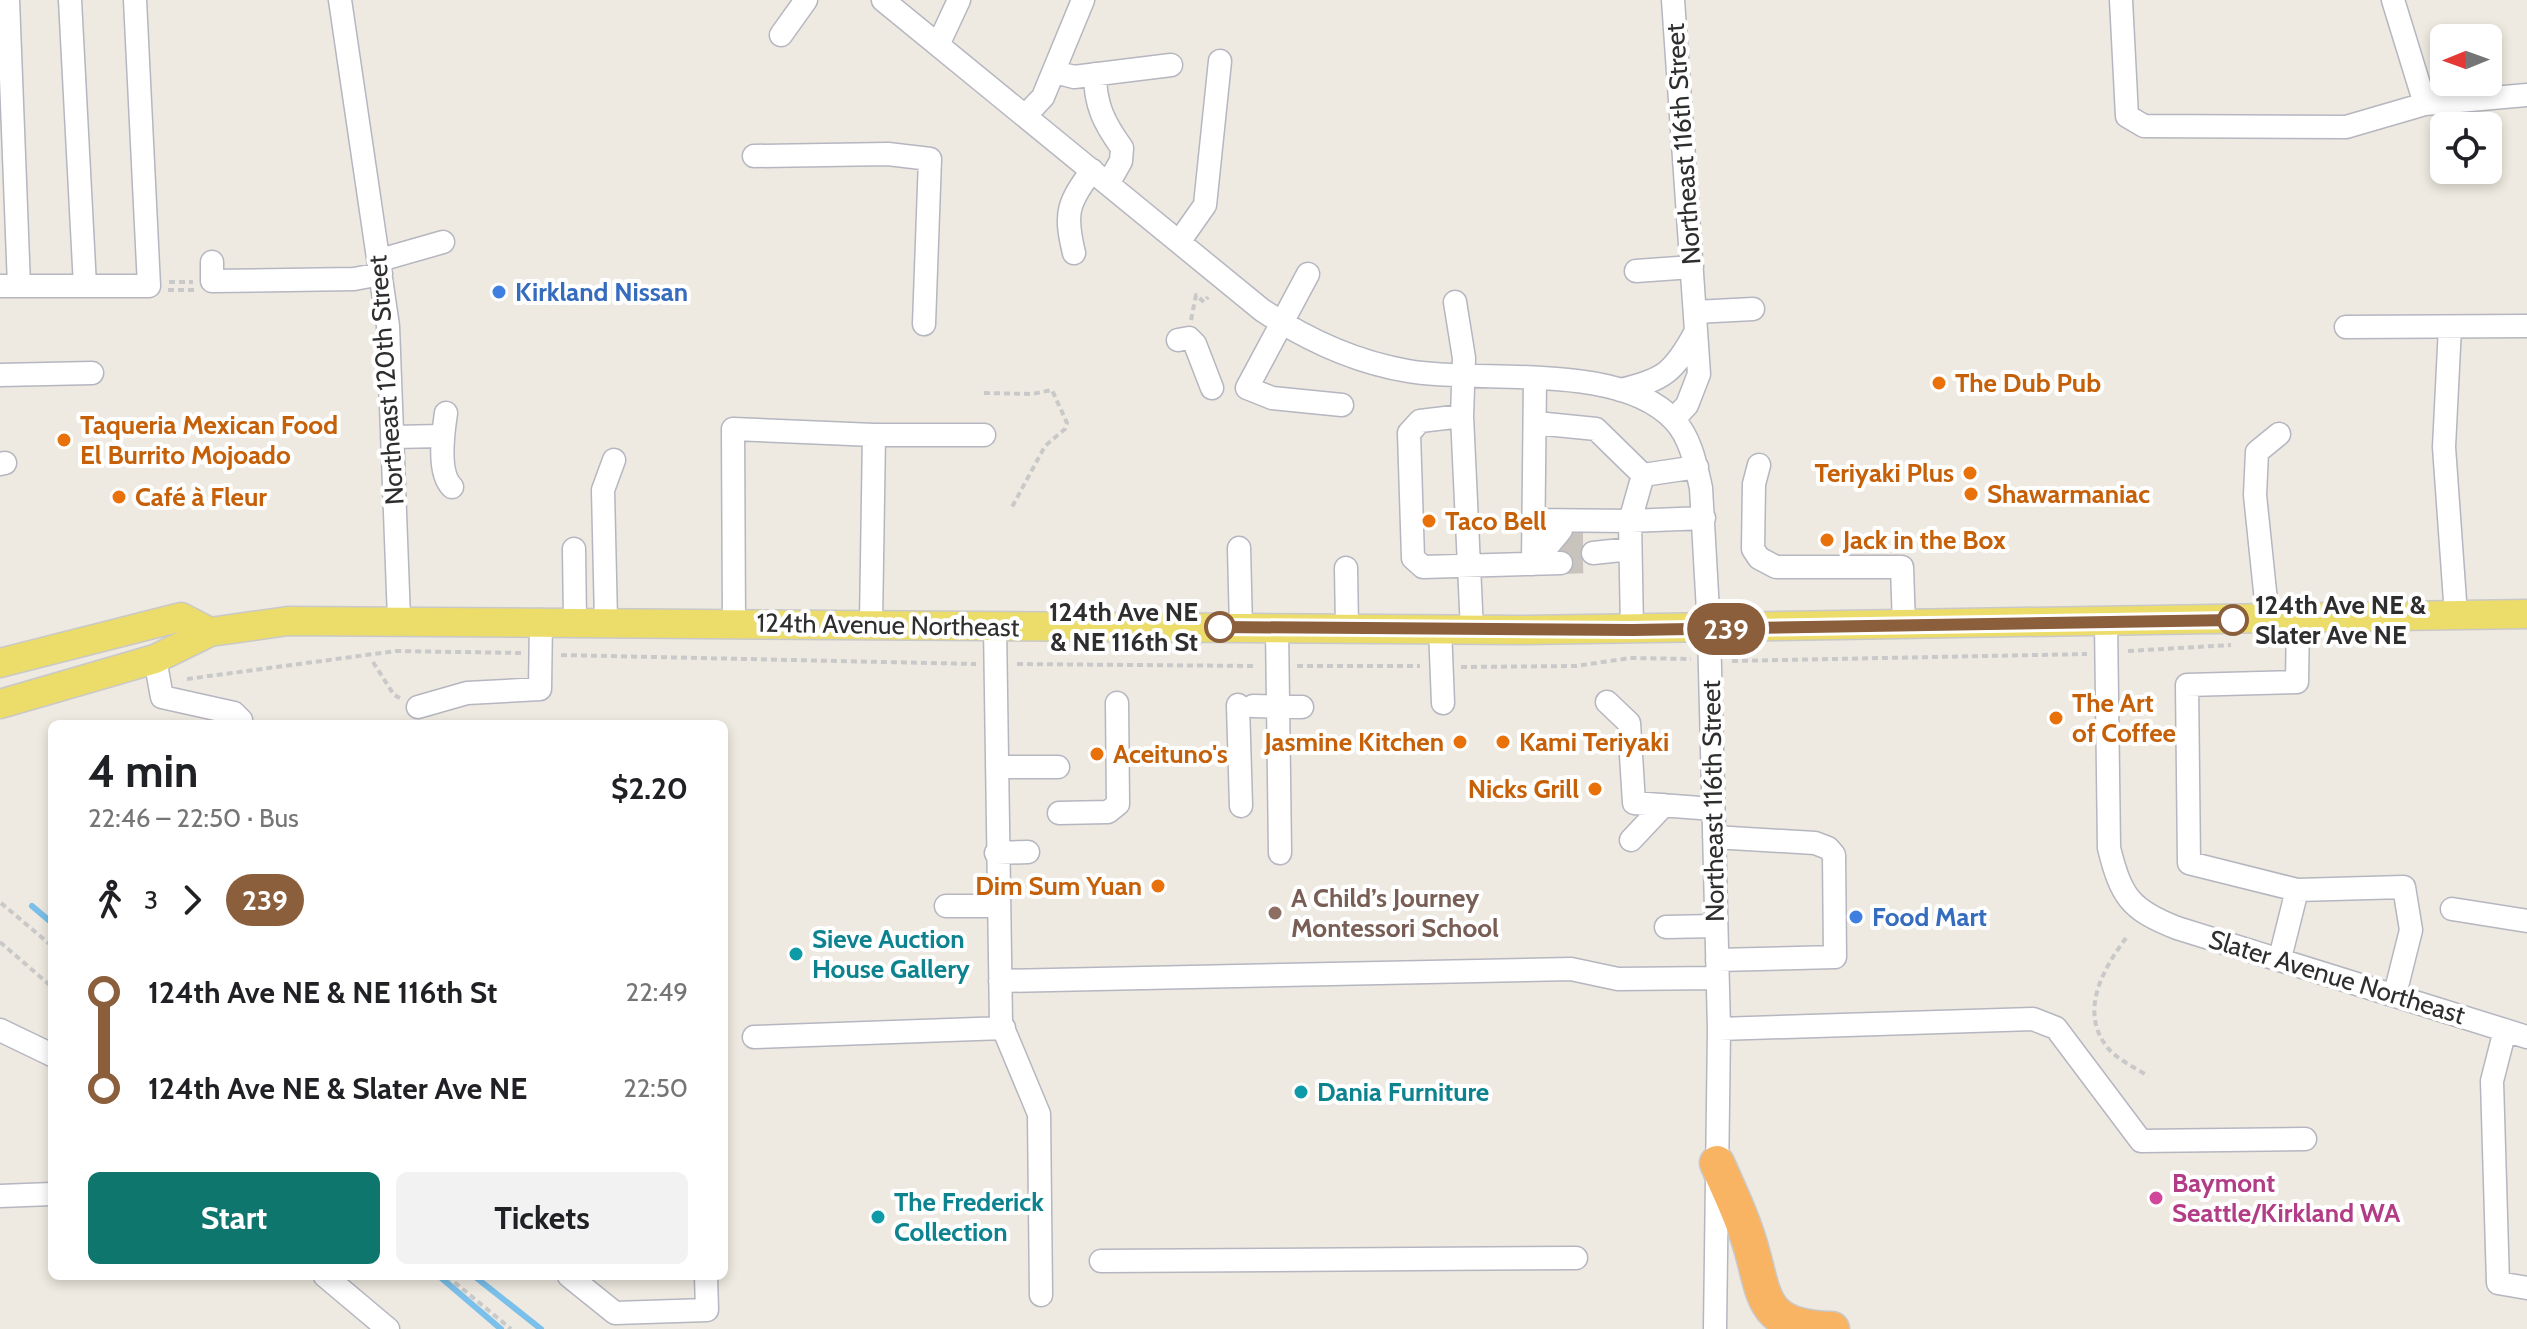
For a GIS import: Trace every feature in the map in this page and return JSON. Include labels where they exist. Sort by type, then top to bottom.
[{"type":"highway","points":[[1717,1163],[1747,1234],[1766,1305],[1783,1321],[1808,1328],[1832,1329]]},
{"type":"main road","name":"124th Avenue Northeast","points":[[0,663],[181,617],[210,632],[288,621],[399,619],[1632,630],[2527,614]]},
{"type":"main road","name":"124th Avenue Northeast","points":[[0,704],[157,686],[210,632]]},
{"type":"street","points":[[8,0],[10,286],[149,286],[135,0]]},
{"type":"street","points":[[70,0],[85,286]]},
{"type":"street","name":"Northeast 120th Street","points":[[340,0],[356,124],[380,267],[392,437],[399,619]]},
{"type":"street","points":[[781,35],[806,0]]},
{"type":"street","points":[[883,0],[1179,242],[1284,324],[1309,339],[1371,363],[1406,371],[1535,378],[1620,390],[1674,419]]},
{"type":"street","points":[[938,45],[959,0]]},
{"type":"street","points":[[1025,116],[1043,97],[1083,0]]},
{"type":"street","name":"Northeast 116th Street","points":[[1673,0],[1697,385],[1687,405],[1674,419],[1697,467],[1704,518],[1709,629],[1719,1029],[1715,1329]]},
{"type":"street","points":[[2121,0],[2127,116],[2144,126],[2346,127],[2425,104],[2527,95]]},
{"type":"street","points":[[2378,0],[2393,0],[2425,104]]},
{"type":"street","points":[[1179,242],[1205,205],[1220,61]]},
{"type":"street","points":[[1055,72],[1074,77],[1171,65]]},
{"type":"street","points":[[1074,253],[1066,219],[1076,192],[1121,161],[1122,148],[1103,122],[1097,105],[1095,74]]},
{"type":"street","points":[[754,156],[888,154],[930,159],[924,324]]},
{"type":"street","points":[[212,262],[212,281],[354,279],[443,242]]},
{"type":"street","points":[[1636,271],[1692,267]]},
{"type":"street","points":[[1308,274],[1284,324],[1247,388],[1272,398],[1342,405]]},
{"type":"street","points":[[1455,302],[1463,348],[1462,416],[1472,630]]},
{"type":"street","points":[[1620,390],[1652,383],[1671,370],[1695,322],[1753,309]]},
{"type":"street","points":[[2346,327],[2527,326]]},
{"type":"street","points":[[2450,327],[2444,447],[2456,615]]},
{"type":"street","points":[[1178,340],[1189,338],[1195,344],[1212,388]]},
{"type":"street","points":[[0,375],[92,373]]},
{"type":"street","points":[[1533,564],[1535,378]]},
{"type":"street","points":[[446,413],[443,436],[446,481],[452,487]]},
{"type":"street","points":[[1462,416],[1420,421],[1409,433],[1413,558],[1423,567],[1533,564],[1561,547],[1533,564]]},
{"type":"street","points":[[1536,423],[1596,429],[1643,475]]},
{"type":"street","points":[[734,623],[733,429],[874,435],[984,435]]},
{"type":"street","points":[[2268,620],[2255,495],[2257,452],[2279,434]]},
{"type":"street","points":[[871,623],[874,435]]},
{"type":"street","points":[[392,437],[443,436]]},
{"type":"street","points":[[606,621],[603,490],[614,460]]},
{"type":"street","points":[[1759,465],[1754,484],[1753,549],[1759,558],[1776,567],[1902,567],[1904,626]]},
{"type":"street","points":[[1643,475],[1697,467]]},
{"type":"street","points":[[1632,630],[1627,549],[1630,521],[1643,475]]},
{"type":"street","points":[[1533,520],[1704,518]]},
{"type":"street","points":[[1593,547],[1627,549]]},
{"type":"street","points":[[1239,548],[1241,628]]},
{"type":"street","points":[[574,549],[575,621]]},
{"type":"street","points":[[1346,568],[1347,628]]},
{"type":"street","points":[[2298,619],[2297,682],[2187,685],[2189,863],[2297,890],[2404,887],[2411,930],[2395,994]]},
{"type":"street","points":[[418,707],[467,693],[540,689],[541,620]]},
{"type":"street","name":"Slater Avenue Northeast","points":[[2106,623],[2109,848],[2117,882],[2128,900],[2147,916],[2527,1037]]},
{"type":"street","points":[[995,626],[1000,981],[1004,1028],[1039,1114],[1041,1295]]},
{"type":"street","points":[[1277,627],[1280,853]]},
{"type":"street","points":[[1440,629],[1443,703]]},
{"type":"street","points":[[157,686],[234,713],[241,720]]},
{"type":"street","points":[[1607,702],[1629,723],[1634,803],[1713,809]]},
{"type":"street","points":[[1059,813],[1108,812],[1118,804],[1117,703]]},
{"type":"street","points":[[1241,806],[1246,706],[1302,707]]},
{"type":"street","points":[[997,767],[1058,767]]},
{"type":"street","points":[[1631,840],[1664,805]]},
{"type":"street","points":[[1000,981],[1544,969],[1571,969],[1618,979],[1835,957],[1834,855],[1828,848],[1815,843],[1714,837]]},
{"type":"street","points":[[996,853],[1028,852]]},
{"type":"street","points":[[2280,958],[2297,890]]},
{"type":"street","points":[[946,906],[998,906]]},
{"type":"street","points":[[2452,909],[2527,921]]},
{"type":"street","points":[[1666,927],[1716,926]]},
{"type":"street","points":[[1719,1029],[2033,1019],[2056,1028],[2141,1141],[2305,1139]]},
{"type":"street","points":[[754,1037],[1004,1028]]},
{"type":"street","points":[[0,1030],[48,1053]]},
{"type":"street","points":[[2505,1030],[2492,1081],[2498,1283],[2527,1288]]},
{"type":"street","points":[[0,1196],[48,1194]]},
{"type":"street","points":[[1101,1261],[1576,1258]]},
{"type":"street","points":[[330,1280],[383,1327]]},
{"type":"street","points":[[574,1280],[615,1313],[707,1310],[706,1280]]},
{"type":"path","points":[[172,282],[192,282]]},
{"type":"path","points":[[1196,295],[1204,302],[1208,297]]},
{"type":"path","points":[[984,393],[1032,394],[1052,390],[1067,423],[1065,429],[1045,446],[1012,507]]},
{"type":"path","points":[[2143,650],[2244,645]]},
{"type":"path","points":[[157,686],[396,651],[731,661],[1277,666],[1583,666],[1630,658],[1662,657]]},
{"type":"path","points":[[1764,663],[2058,657]]},
{"type":"path","points":[[373,662],[394,695],[418,707]]},
{"type":"path","points":[[1,903],[48,943]]},
{"type":"path","points":[[2126,938],[2106,966],[2094,1003],[2097,1029],[2108,1050],[2148,1076]]},
{"type":"path","points":[[0,942],[48,984]]},
{"type":"path","points":[[452,1280],[511,1329]]},
{"type":"waterway","points":[[32,906],[48,920]]},
{"type":"waterway","points":[[444,1280],[501,1329]]},
{"type":"waterway","points":[[479,1280],[541,1329]]},
{"type":"tunnel","points":[[1561,541],[1593,541]]},
{"type":"tunnel","points":[[1561,563],[1593,562]]},
{"type":"bus line","name":"239","points":[[1220,627],[1632,630],[2233,620]]},
{"type":"place","name":"Kirkland Nissan","points":[[499,292]]},
{"type":"place","name":"The Dub Pub","points":[[1939,383]]},
{"type":"place","name":"Taqueria Mexican Food El Burrito Mojoado","points":[[64,440]]},
{"type":"place","name":"Teriyaki Plus","points":[[1970,473]]},
{"type":"place","name":"Shawarmaniac","points":[[1971,494]]},
{"type":"place","name":"Café à Fleur","points":[[119,497]]},
{"type":"place","name":"Taco Bell","points":[[1429,521]]},
{"type":"place","name":"Jack in the Box","points":[[1827,540]]},
{"type":"place","name":"124th Ave NE & Slater Ave NE","points":[[2233,620]]},
{"type":"place","name":"124th Ave NE & NE 116th St","points":[[1220,627]]},
{"type":"place","name":"The Art of Coffee","points":[[2056,718]]},
{"type":"place","name":"Jasmine Kitchen","points":[[1460,742]]},
{"type":"place","name":"Kami Teriyaki","points":[[1503,742]]},
{"type":"place","name":"Aceituno's","points":[[1097,754]]},
{"type":"place","name":"Nicks Grill","points":[[1595,789]]},
{"type":"place","name":"Dim Sum Yuan","points":[[1158,886]]},
{"type":"place","name":"A Child’s Journey Montessori School","points":[[1275,913]]},
{"type":"place","name":"Food Mart","points":[[1856,917]]},
{"type":"place","name":"Sieve Auction House Gallery","points":[[796,954]]},
{"type":"place","name":"Dania Furniture","points":[[1301,1092]]},
{"type":"place","name":"Baymont Seattle/Kirkland WA","points":[[2156,1198]]},
{"type":"place","name":"The Frederick Collection","points":[[878,1217]]}]
